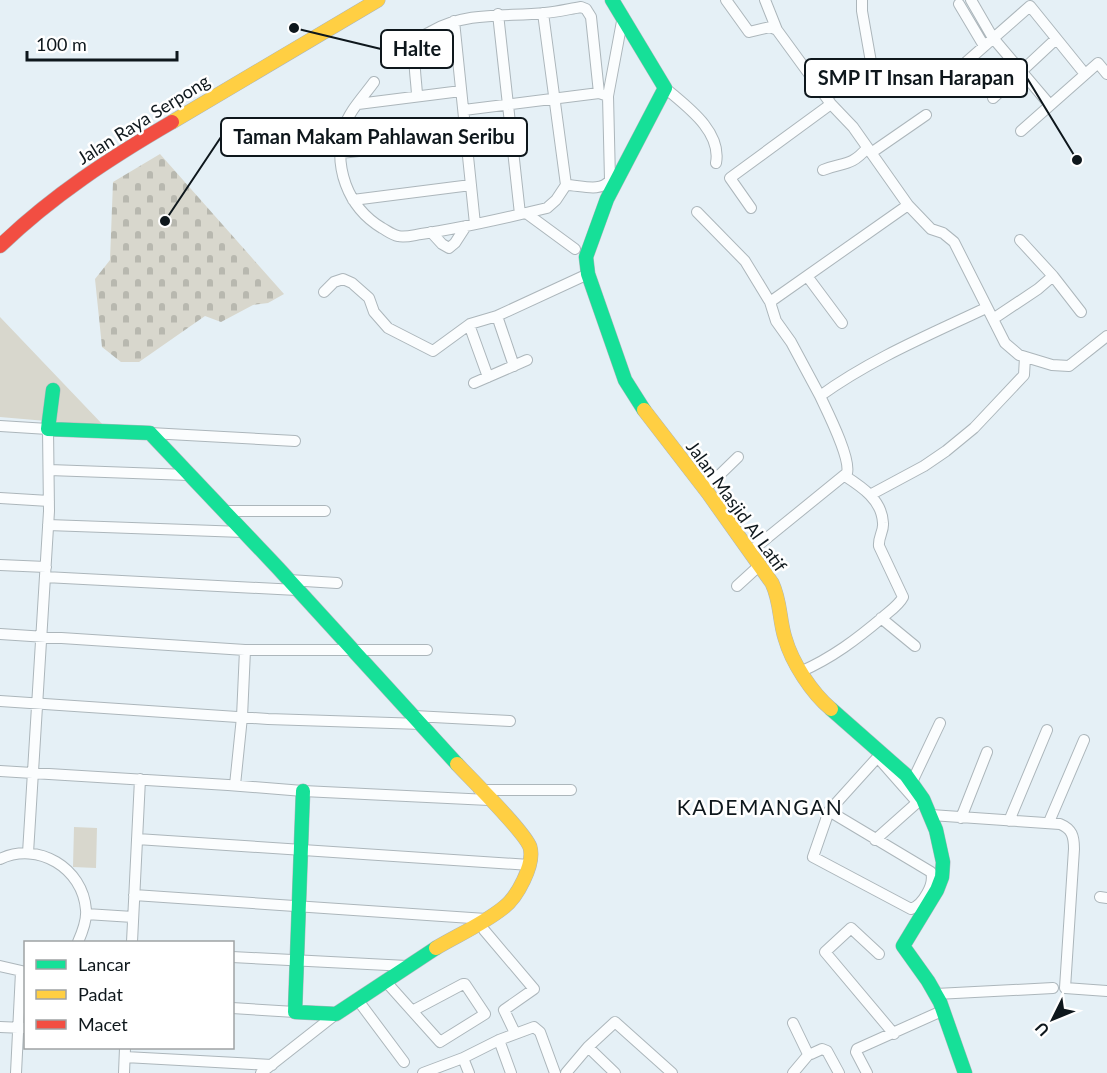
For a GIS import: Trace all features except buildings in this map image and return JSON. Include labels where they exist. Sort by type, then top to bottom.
[{"type":"street","name":"Jalan Raya Serpong","points":[[0,246],[64,189],[378,0]]},
{"type":"street","points":[[612,0],[664,88],[698,118],[713,140],[718,151],[716,162]]},
{"type":"street","points":[[726,0],[749,32],[770,27],[777,30]]},
{"type":"street","points":[[765,0],[777,30],[829,100],[853,127],[908,205],[931,229],[947,235],[954,242],[986,308],[1005,343],[1012,351],[1052,365],[1069,366],[1107,336]]},
{"type":"street","points":[[972,0],[989,42]]},
{"type":"street","points":[[751,208],[730,178],[829,100],[871,62],[862,11],[864,1]]},
{"type":"street","points":[[959,4],[989,42],[1022,72],[1050,105]]},
{"type":"street","points":[[964,64],[1030,6],[1085,74]]},
{"type":"street","points":[[417,96],[415,51],[416,43],[421,37],[454,21],[498,14],[543,13],[584,8],[590,13],[603,94],[610,180],[605,186],[599,187],[566,185]]},
{"type":"street","points":[[374,82],[345,126],[341,171],[348,193],[374,223],[397,236],[470,225],[550,207],[566,185],[543,13]]},
{"type":"street","points":[[498,14],[507,104],[523,214],[575,249]]},
{"type":"street","points":[[603,94],[623,16]]},
{"type":"street","points":[[431,232],[449,248],[470,225],[471,185],[454,21]]},
{"type":"street","points":[[993,98],[1056,39]]},
{"type":"street","points":[[395,61],[415,51]]},
{"type":"street","points":[[1021,131],[1098,63],[1107,74]]},
{"type":"street","name":"Jalan Masjid Al Latif","points":[[664,88],[607,199],[586,257],[588,274],[629,386],[650,420],[751,550],[780,598],[785,639],[800,672],[822,701],[912,782],[920,800],[931,815],[939,838],[943,874],[938,890],[903,945],[923,971],[944,1010],[965,1073]]},
{"type":"street","points":[[358,104],[461,91]]},
{"type":"street","points":[[464,110],[603,94]]},
{"type":"street","points":[[823,170],[858,159],[926,115]]},
{"type":"street","points":[[341,153],[465,139]]},
{"type":"street","points":[[353,200],[471,185]]},
{"type":"street","points":[[770,302],[908,205]]},
{"type":"street","points":[[697,212],[740,254],[770,302],[776,321],[796,351],[829,414],[847,463],[848,470],[845,476],[751,550]]},
{"type":"street","points":[[1020,240],[1053,276],[1081,312]]},
{"type":"street","points":[[324,292],[333,282],[343,279],[352,283],[369,298],[374,312],[388,328],[433,351],[470,324],[497,316],[588,274]]},
{"type":"street","points":[[807,276],[842,323]]},
{"type":"street","points":[[993,319],[1038,289],[1053,276]]},
{"type":"street","points":[[820,396],[847,377],[881,358],[986,308]]},
{"type":"street","points":[[497,316],[514,366]]},
{"type":"street","points":[[471,330],[488,377]]},
{"type":"street","points":[[870,495],[946,452],[975,428],[1024,375],[1025,357]]},
{"type":"street","points":[[474,383],[527,360]]},
{"type":"street","points":[[28,853],[48,525],[48,429],[53,390]]},
{"type":"street","points":[[0,426],[295,441]]},
{"type":"street","points":[[150,433],[418,720],[527,843],[531,851],[530,865],[511,902],[485,924],[407,966],[357,999],[261,1073]]},
{"type":"street","points":[[705,489],[738,457]]},
{"type":"street","points":[[49,470],[189,475]]},
{"type":"street","points":[[800,672],[833,656],[881,618],[903,597],[879,546],[884,522],[879,506],[870,495],[845,476]]},
{"type":"street","points":[[0,498],[49,501]]},
{"type":"street","points":[[224,511],[325,512]]},
{"type":"street","points":[[48,525],[243,532]]},
{"type":"street","points":[[0,565],[45,572],[293,585],[337,583]]},
{"type":"street","points":[[737,586],[760,565]]},
{"type":"street","points":[[881,618],[915,646]]},
{"type":"street","points":[[0,634],[245,650],[427,650]]},
{"type":"street","points":[[236,785],[245,650]]},
{"type":"street","points":[[0,701],[242,717],[510,721]]},
{"type":"street","points":[[912,782],[940,723]]},
{"type":"street","points":[[1009,821],[1047,730]]},
{"type":"street","points":[[1049,822],[1084,740]]},
{"type":"street","points":[[962,818],[987,752]]},
{"type":"street","points":[[829,812],[875,840],[932,873],[932,882],[916,907],[911,909],[905,907],[813,857],[829,812],[877,759],[920,800],[875,840]]},
{"type":"street","points":[[0,771],[303,791],[484,795],[571,790]]},
{"type":"street","points":[[132,941],[140,779]]},
{"type":"street","points":[[295,1012],[303,791]]},
{"type":"street","points":[[931,815],[1049,822],[1066,826],[1074,838],[1065,988],[1107,991]]},
{"type":"street","points":[[137,839],[301,848],[530,865]]},
{"type":"street","points":[[0,860],[9,855],[28,853],[45,856],[60,864],[73,876],[82,891],[86,914],[78,941]]},
{"type":"street","points":[[134,895],[298,905],[485,924],[534,989],[504,1010],[515,1033]]},
{"type":"street","points":[[86,914],[133,917]]},
{"type":"street","points":[[879,954],[850,928],[825,952],[894,1034]]},
{"type":"street","points":[[234,957],[407,966]]},
{"type":"street","points":[[0,966],[23,972],[22,1028],[16,1073]]},
{"type":"street","points":[[386,982],[414,1010],[440,1042],[485,1014],[465,984],[414,1010]]},
{"type":"street","points":[[936,994],[1053,988]]},
{"type":"street","points":[[357,999],[404,1062]]},
{"type":"street","points":[[234,1008],[336,1014]]},
{"type":"street","points":[[867,1073],[856,1050],[944,1010]]},
{"type":"street","points":[[566,1073],[588,1047],[616,1022],[672,1073]]},
{"type":"street","points":[[793,1023],[809,1054]]},
{"type":"street","points":[[0,1027],[22,1028]]},
{"type":"street","points":[[427,1072],[515,1033],[534,1027],[538,1028],[555,1073]]},
{"type":"street","points":[[499,1040],[511,1073]]},
{"type":"street","points":[[588,1047],[615,1073]]},
{"type":"street","points":[[793,1073],[809,1054],[822,1049],[827,1051],[839,1073]]},
{"type":"street","points":[[123,1073],[125,1052],[272,1065]]},
{"type":"street","points":[[463,1058],[469,1073]]},
{"type":"green space","points":[[160,154],[284,294],[268,303],[253,305],[221,322],[205,316],[139,362],[121,362],[102,347],[95,279],[110,260],[113,182]]},
{"type":"green space","points":[[0,317],[104,426],[0,417]]},
{"type":"green space","points":[[74,827],[97,828],[96,868],[73,867]]},
{"type":"traffic: fast","points":[[612,0],[665,88],[607,199],[586,257],[588,274],[625,380],[644,410]]},
{"type":"traffic: fast","points":[[53,390],[48,429],[150,433],[278,568],[457,764]]},
{"type":"traffic: fast","points":[[831,709],[906,775],[923,799],[936,830],[943,862],[942,877],[937,890],[903,946],[940,1002],[965,1073]]},
{"type":"traffic: fast","points":[[303,791],[295,1012],[336,1014],[436,948]]},
{"type":"traffic: slow","points":[[172,122],[378,0]]},
{"type":"traffic: slow","points":[[644,410],[708,493],[772,583],[785,638],[792,657],[810,686],[831,709]]},
{"type":"traffic: slow","points":[[436,948],[503,908],[514,897],[524,880],[531,854],[526,839],[457,764]]},
{"type":"traffic: jam","points":[[0,246],[61,194],[172,122]]},
{"type":"place","name":"Halte","points":[[294,28]]},
{"type":"place","name":"SMP IT Insan Harapan","points":[[1077,160]]},
{"type":"place","name":"Taman Makam Pahlawan Seribu","points":[[165,221]]},
{"type":"district","name":"KADEMANGAN","points":[[760,806]]}]
